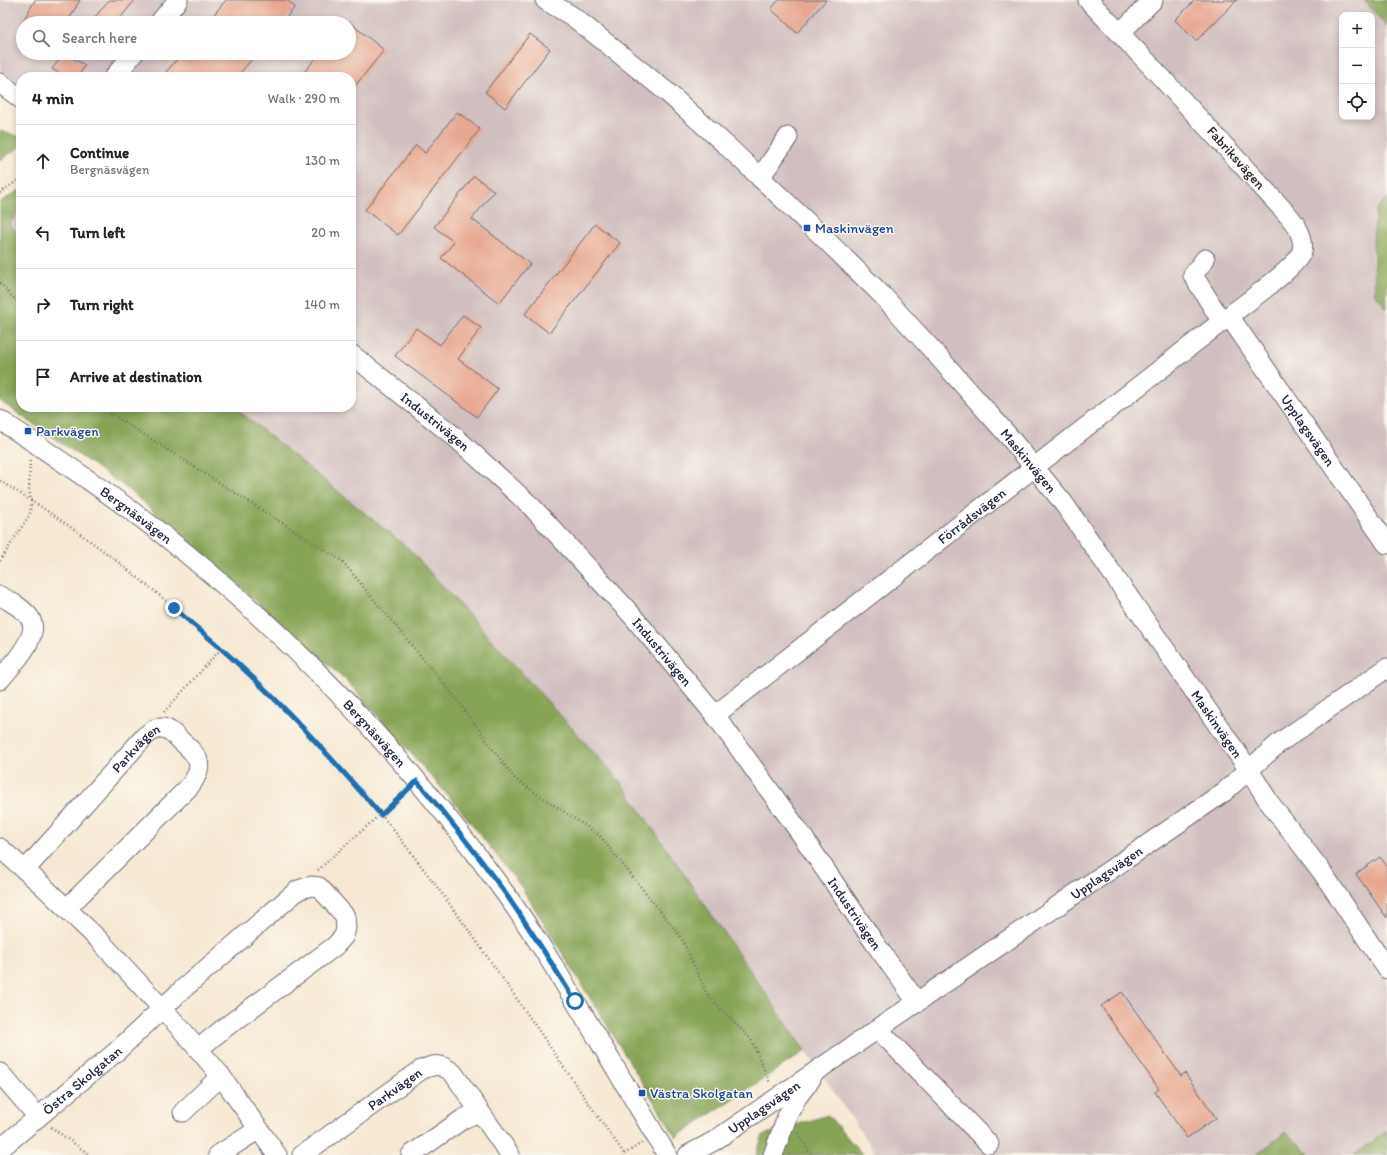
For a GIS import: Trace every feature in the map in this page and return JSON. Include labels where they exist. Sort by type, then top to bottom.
[{"type":"street","points":[[165,16],[178,0]]},
{"type":"street","name":"Maskinvägen","points":[[545,0],[572,16],[668,93],[760,178],[882,295],[963,384],[1062,501],[1249,770],[1269,802],[1322,872],[1387,969]]},
{"type":"street","name":"Fabriksvägen","points":[[1088,0],[1288,215],[1296,225],[1302,238],[1302,252],[1294,264],[1226,319]]},
{"type":"street","points":[[1120,33],[1153,0]]},
{"type":"street","points":[[118,72],[128,60]]},
{"type":"street","points":[[0,83],[16,95]]},
{"type":"street","points":[[760,178],[788,136]]},
{"type":"street","name":"Upplagsvägen","points":[[1205,259],[1193,275],[1387,544]]},
{"type":"street","name":"Förrådsvägen","points":[[715,715],[1226,319]]},
{"type":"street","name":"Industrivägen","points":[[356,358],[455,437],[531,506],[630,613],[715,715],[917,1002]]},
{"type":"street","name":"Bergnäsvägen","points":[[0,420],[34,442],[151,526],[213,577],[323,678],[390,750],[446,815],[500,886],[575,1001],[667,1155]]},
{"type":"street","points":[[0,596],[28,616],[32,622],[33,628],[30,640],[0,680]]},
{"type":"street","name":"Upplagsvägen","points":[[711,1150],[777,1097],[1224,792],[1278,743],[1387,668]]},
{"type":"street","name":"Parkvägen","points":[[25,870],[145,736],[155,728],[161,727],[174,734],[197,757],[198,766],[196,777],[190,786],[67,908]]},
{"type":"street","points":[[0,848],[67,908],[99,940],[198,1049],[221,1076],[277,1155]]},
{"type":"street","points":[[161,1009],[182,989],[298,890],[311,886],[319,887],[345,916],[346,928],[344,936],[335,946],[198,1049]]},
{"type":"street","name":"Östra Skolgatan","points":[[0,1148],[117,1051],[161,1009]]},
{"type":"street","points":[[878,1029],[989,1144]]},
{"type":"street","name":"Parkvägen","points":[[302,1155],[421,1070],[433,1065],[445,1067],[452,1074],[510,1155]]},
{"type":"street","name":"Upplagsvägen","points":[[773,1155],[787,1116],[798,1096],[819,1068]]},
{"type":"street","points":[[0,1073],[38,1117]]},
{"type":"street","points":[[183,1112],[221,1076]]},
{"type":"street","points":[[418,1153],[463,1119],[479,1112]]},
{"type":"street","points":[[218,1155],[259,1129]]},
{"type":"street","points":[[688,1155],[711,1150]]},
{"type":"path","points":[[0,192],[16,181]]},
{"type":"path","points":[[0,283],[16,301]]},
{"type":"path","points":[[109,412],[342,561],[454,696],[515,779],[599,834],[681,937],[708,996],[751,1039],[777,1097]]},
{"type":"path","points":[[0,561],[29,517],[31,501],[29,489],[29,464],[34,442]]},
{"type":"path","points":[[0,481],[92,543],[132,574],[221,649],[274,700],[342,770],[381,815],[446,900],[625,1155]]},
{"type":"path","points":[[161,727],[161,716],[221,649]]},
{"type":"path","points":[[311,886],[314,873],[381,815],[417,781]]},
{"type":"path","points":[[787,1116],[811,1155]]},
{"type":"path","points":[[38,1117],[90,1155]]},
{"type":"shaded area","points":[[0,0],[1364,0],[1374,12],[1339,12],[1339,120],[1375,120],[1375,13],[1387,27],[1387,198],[1376,210],[1372,254],[1375,293],[1387,309],[1387,1131],[1354,1155],[1310,1155],[1286,1132],[1256,1155],[877,1155],[620,781],[409,549],[240,412],[356,412],[356,72],[16,72],[16,105],[0,94]]},
{"type":"shaded area","points":[[16,214],[16,231],[9,225]]},
{"type":"green space","points":[[1364,0],[1387,0],[1387,27],[1375,12]]},
{"type":"green space","points":[[0,131],[16,136],[16,149],[0,160]]},
{"type":"green space","points":[[16,192],[16,214],[9,225],[16,231],[16,412],[0,401],[0,202]]},
{"type":"green space","points":[[1387,198],[1387,309],[1375,293],[1373,241],[1376,210]]},
{"type":"green space","points":[[16,412],[240,412],[409,549],[620,781],[805,1051],[676,1137],[522,888],[460,809],[347,681],[128,489]]},
{"type":"green space","points":[[828,1115],[863,1155],[756,1155],[763,1135]]},
{"type":"green space","points":[[1387,1131],[1387,1155],[1354,1155]]},
{"type":"green space","points":[[1286,1132],[1310,1155],[1256,1155]]},
{"type":"building","points":[[35,0],[80,0],[71,16],[26,16]]},
{"type":"building","points":[[109,0],[135,0],[122,16],[96,16]]},
{"type":"building","points":[[226,0],[287,0],[295,7],[288,16],[213,16]]},
{"type":"building","points":[[779,0],[826,0],[797,33],[771,9]]},
{"type":"building","points":[[1195,0],[1237,0],[1196,41],[1175,20]]},
{"type":"building","points":[[356,28],[384,50],[356,85],[356,72],[304,72],[314,60],[356,60]]},
{"type":"building","points":[[530,34],[550,49],[505,108],[485,92]]},
{"type":"building","points":[[59,60],[75,60],[85,65],[81,72],[58,72],[52,69]]},
{"type":"building","points":[[176,60],[251,60],[241,72],[166,72]]},
{"type":"building","points":[[457,112],[480,129],[398,235],[365,210],[416,145],[425,153]]},
{"type":"building","points":[[474,176],[494,191],[472,219],[530,264],[499,303],[441,258],[454,242],[434,227]]},
{"type":"building","points":[[595,224],[620,243],[549,333],[525,314]]},
{"type":"building","points":[[463,315],[481,328],[458,359],[498,389],[477,417],[395,356],[416,328],[440,345]]},
{"type":"building","points":[[1380,857],[1387,866],[1387,918],[1356,874]]},
{"type":"building","points":[[1122,992],[1181,1076],[1185,1073],[1216,1118],[1187,1138],[1155,1092],[1159,1089],[1101,1006]]},
{"type":"place","name":"Maskinvägen","points":[[807,228]]},
{"type":"place","name":"Parkvägen","points":[[28,431]]},
{"type":"place","name":"Västra Skolgatan","points":[[642,1093]]},
{"type":"route","points":[[174,608],[237,662],[280,705],[342,770],[381,815],[417,781],[446,815],[500,886],[575,1001]]}]
